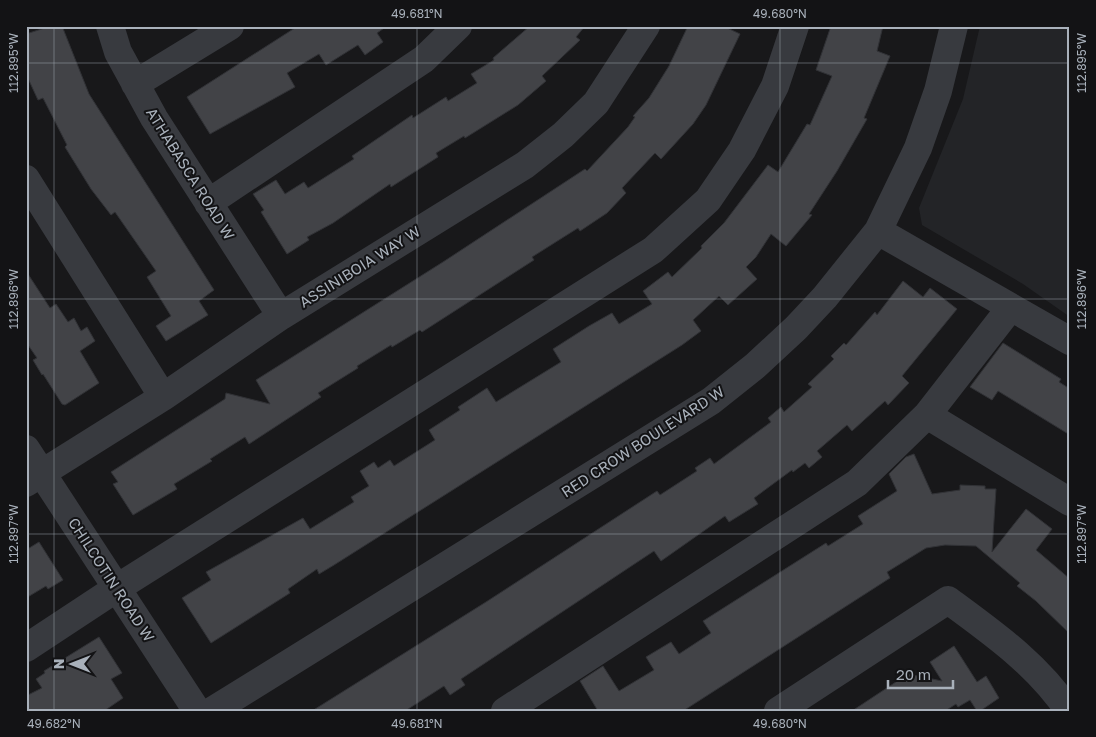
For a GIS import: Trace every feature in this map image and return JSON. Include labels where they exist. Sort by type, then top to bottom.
[{"type":"street","name":"ATHABASCA ROAD W","points":[[110,26],[118,52],[135,84],[208,203],[281,316]]},
{"type":"street","points":[[135,84],[230,26]]},
{"type":"street","points":[[208,203],[424,59],[458,26]]},
{"type":"street","name":"ASSINIBOIA WAY W","points":[[34,478],[163,396],[281,316],[525,164],[563,135],[596,103],[646,26]]},
{"type":"street","points":[[26,648],[117,588],[653,250],[708,200],[742,150],[775,86],[796,26]]},
{"type":"street","name":"RED CROW BOULEVARD W","points":[[212,711],[711,401],[755,366],[796,328],[825,297],[878,231],[918,148],[938,91],[954,26]]},
{"type":"street","points":[[26,179],[163,396]]},
{"type":"street","points":[[878,231],[1070,341]]},
{"type":"street","points":[[505,711],[857,484],[927,415],[1010,307]]},
{"type":"street","points":[[927,415],[1070,502]]},
{"type":"street","name":"CHILCOTIN ROAD W","points":[[26,449],[34,478],[117,588],[196,711]]},
{"type":"street","points":[[778,711],[948,600],[1019,653],[1053,687],[1069,711]]},
{"type":"shaded area","points":[[980,26],[1070,26],[1070,317],[1023,284],[922,225],[919,208],[963,99]]},
{"type":"building","points":[[51,26],[62,26],[89,94],[214,290],[199,301],[208,315],[166,341],[156,326],[171,316],[147,277],[156,271],[115,212],[111,215],[91,189],[65,147],[67,145],[43,98],[38,100],[26,74],[26,34]]},
{"type":"building","points":[[298,26],[387,26],[377,33],[383,42],[365,55],[358,45],[326,65],[319,54],[287,73],[295,87],[210,134],[187,97]]},
{"type":"building","points":[[530,26],[585,26],[576,37],[580,40],[542,76],[546,81],[518,105],[465,138],[464,136],[436,153],[438,157],[391,187],[390,184],[333,223],[307,237],[309,240],[287,254],[261,212],[264,210],[253,194],[276,180],[285,194],[304,182],[308,188],[354,159],[352,156],[412,115],[413,118],[446,97],[448,101],[477,83],[471,74],[494,60],[493,58]]},
{"type":"building","points":[[688,26],[723,26],[740,34],[706,105],[693,124],[661,159],[655,153],[622,188],[626,193],[607,213],[580,231],[578,228],[532,257],[534,260],[422,332],[420,330],[392,347],[391,345],[357,366],[358,368],[318,393],[321,397],[249,444],[245,437],[210,459],[212,461],[174,484],[177,489],[133,515],[113,484],[118,482],[111,472],[225,399],[226,393],[270,404],[256,380],[443,262],[585,169],[587,171],[628,127],[635,117],[633,116],[649,98],[669,66]]},
{"type":"building","points":[[831,26],[883,26],[877,51],[890,56],[864,118],[867,119],[809,214],[812,215],[786,246],[771,234],[756,257],[746,267],[757,279],[728,305],[719,296],[693,320],[701,331],[682,345],[334,565],[319,574],[317,569],[288,589],[290,593],[211,643],[182,598],[211,580],[206,572],[303,518],[310,529],[354,502],[351,497],[369,486],[360,471],[374,462],[378,468],[390,460],[394,466],[435,440],[429,430],[460,410],[458,407],[487,388],[496,402],[561,362],[553,349],[589,326],[612,313],[619,324],[652,304],[643,291],[668,272],[672,277],[702,248],[701,246],[724,223],[768,165],[778,172],[807,124],[810,125],[832,76],[816,70]]},
{"type":"building","points":[[26,271],[50,308],[56,304],[68,322],[74,318],[81,331],[87,327],[95,341],[80,351],[99,383],[65,405],[62,404],[42,375],[33,360],[37,358],[26,342]]},
{"type":"building","points":[[903,281],[923,297],[930,288],[957,309],[902,376],[909,383],[888,405],[885,401],[852,431],[847,425],[817,451],[822,457],[809,468],[805,463],[793,472],[792,470],[754,498],[758,504],[729,522],[725,516],[661,561],[654,551],[461,679],[465,685],[450,695],[444,686],[405,711],[312,711],[486,602],[657,491],[660,495],[697,471],[695,468],[710,458],[714,464],[771,422],[768,418],[781,407],[784,412],[812,387],[808,384],[834,359],[831,356],[844,343],[846,345],[875,312],[877,315]]},
{"type":"building","points":[[1003,343],[1061,379],[1059,382],[1070,389],[1070,435],[998,391],[992,400],[970,387]]},
{"type":"building","points":[[914,454],[932,494],[960,490],[960,485],[985,486],[985,489],[996,489],[992,552],[1026,509],[1052,529],[1036,550],[1070,579],[1070,634],[1036,601],[1017,586],[1020,583],[976,546],[945,545],[926,548],[887,572],[890,578],[683,711],[598,711],[580,681],[603,666],[619,691],[654,670],[646,657],[671,642],[679,654],[711,633],[703,621],[826,543],[828,546],[863,524],[858,516],[897,491],[889,474],[906,457]]},
{"type":"building","points":[[39,542],[63,580],[48,589],[46,586],[26,598],[26,550]]},
{"type":"building","points":[[99,637],[122,673],[111,679],[123,698],[104,711],[26,711],[26,696],[42,688],[36,679],[45,673],[44,671]]},
{"type":"building","points":[[954,646],[977,682],[986,676],[999,698],[980,711],[977,711],[970,700],[958,707],[956,704],[945,711],[852,711],[908,674],[942,681],[930,662]]}]
